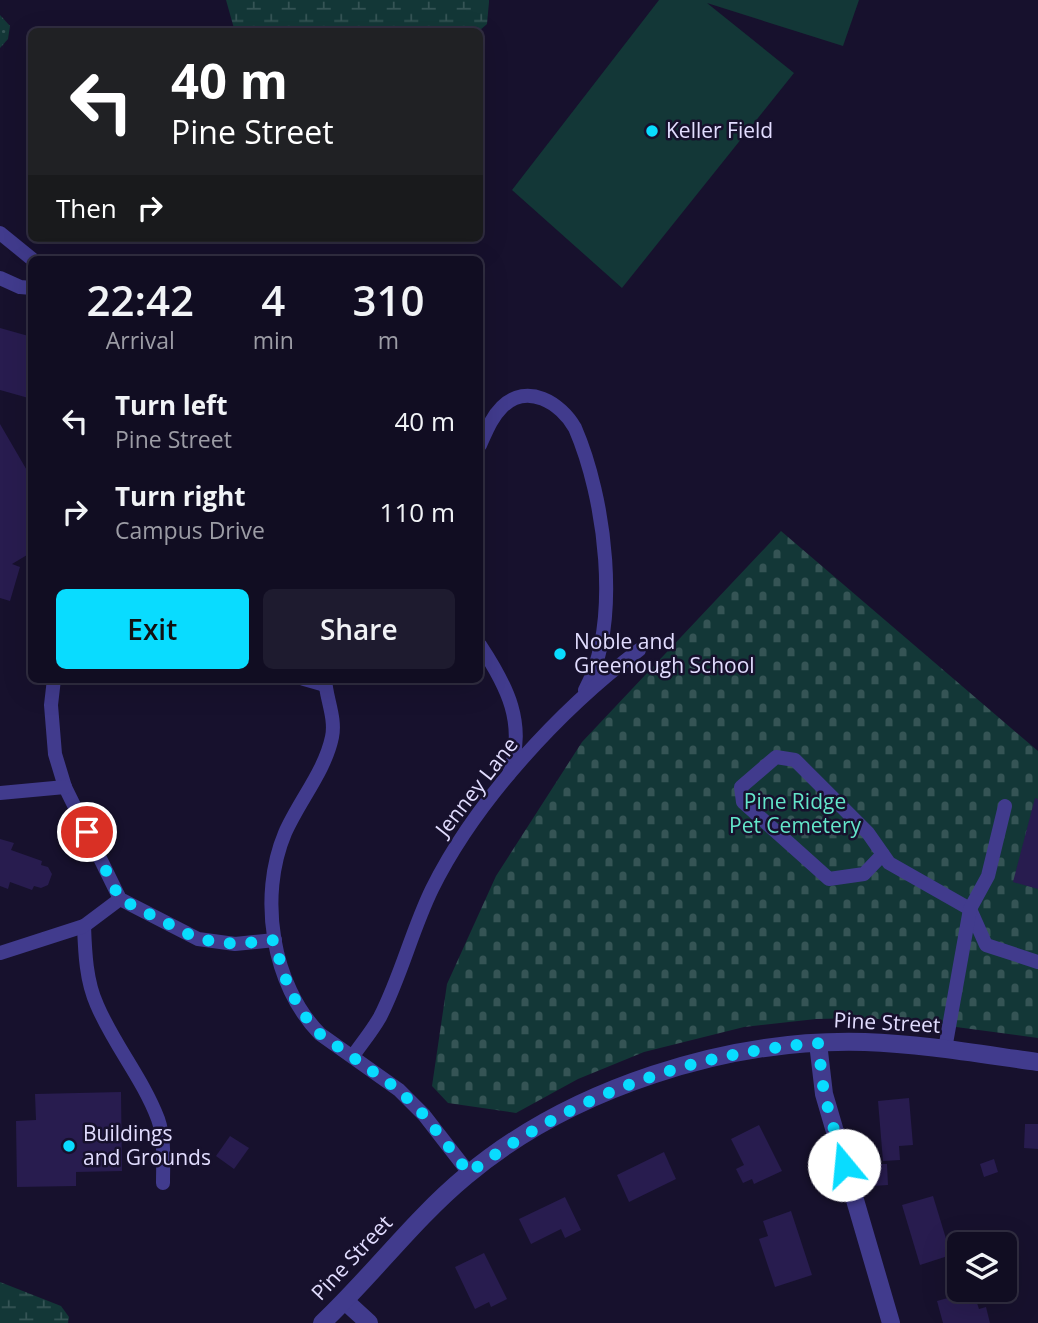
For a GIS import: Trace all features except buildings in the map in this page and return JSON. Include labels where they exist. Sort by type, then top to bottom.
[{"type":"street","name":"Pine Street","points":[[322,1323],[426,1213],[469,1173],[568,1111],[652,1075],[735,1053],[818,1043],[862,1042],[945,1049],[1038,1062]]},
{"type":"street","points":[[818,1043],[826,1103],[891,1323]]},
{"type":"street","points":[[345,1301],[369,1323]]},
{"type":"lane","points":[[0,233],[28,256]]},
{"type":"lane","points":[[0,278],[28,288]]},
{"type":"lane","points":[[483,439],[492,420],[504,405],[528,396],[544,398],[562,410],[570,418],[580,438],[592,475],[602,521],[605,593],[599,653],[595,669],[581,698]]},
{"type":"lane","points":[[483,650],[505,685],[512,707],[516,740],[507,778]]},
{"type":"lane","name":"Jenney Lane","points":[[353,1056],[371,1031],[385,1004],[414,927],[440,873],[475,817],[581,698],[639,650]]},
{"type":"lane","points":[[54,683],[52,729],[55,754],[65,787],[120,899],[198,939],[235,944],[275,940]]},
{"type":"lane","points":[[325,683],[333,733],[329,749],[285,833],[273,896],[275,940],[286,980],[302,1013],[320,1034],[386,1080],[411,1102],[469,1173]]},
{"type":"lane","points":[[883,854],[864,874],[829,878],[743,802],[741,788],[776,757],[795,760],[868,833],[883,854],[889,863],[970,909],[986,945],[1038,962]]},
{"type":"lane","points":[[0,793],[65,787]]},
{"type":"lane","points":[[945,1049],[970,909],[988,876],[1005,806]]},
{"type":"lane","points":[[0,953],[84,926],[120,899]]},
{"type":"lane","points":[[84,926],[89,976],[96,1003],[159,1121],[163,1183]]},
{"type":"green space","points":[[226,0],[489,0],[487,24],[482,28],[234,28]]},
{"type":"green space","name":"Keller Field","points":[[659,0],[859,0],[843,46],[707,3],[794,73],[622,288],[512,190]]},
{"type":"green space","points":[[0,15],[10,26],[8,39],[0,48]]},
{"type":"green space","name":"Pine Ridge Pet Cemetery","points":[[781,531],[1038,751],[1038,1038],[911,1021],[816,1019],[744,1027],[644,1052],[578,1079],[516,1113],[448,1103],[432,1086],[447,984],[496,876],[582,742]]},
{"type":"green space","points":[[0,1282],[61,1306],[69,1317],[68,1323],[0,1323]]},
{"type":"place","name":"Keller Field","points":[[652,131]]},
{"type":"place","name":"Noble and Greenough School","points":[[560,654]]},
{"type":"place","name":"Buildings and Grounds","points":[[69,1146]]},
{"type":"route","points":[[87,832],[120,899],[198,939],[235,944],[275,940],[278,958],[289,987],[310,1024],[399,1090],[424,1115],[469,1173],[528,1133],[568,1111],[652,1075],[747,1051],[818,1043],[824,1094],[844,1165]]}]
